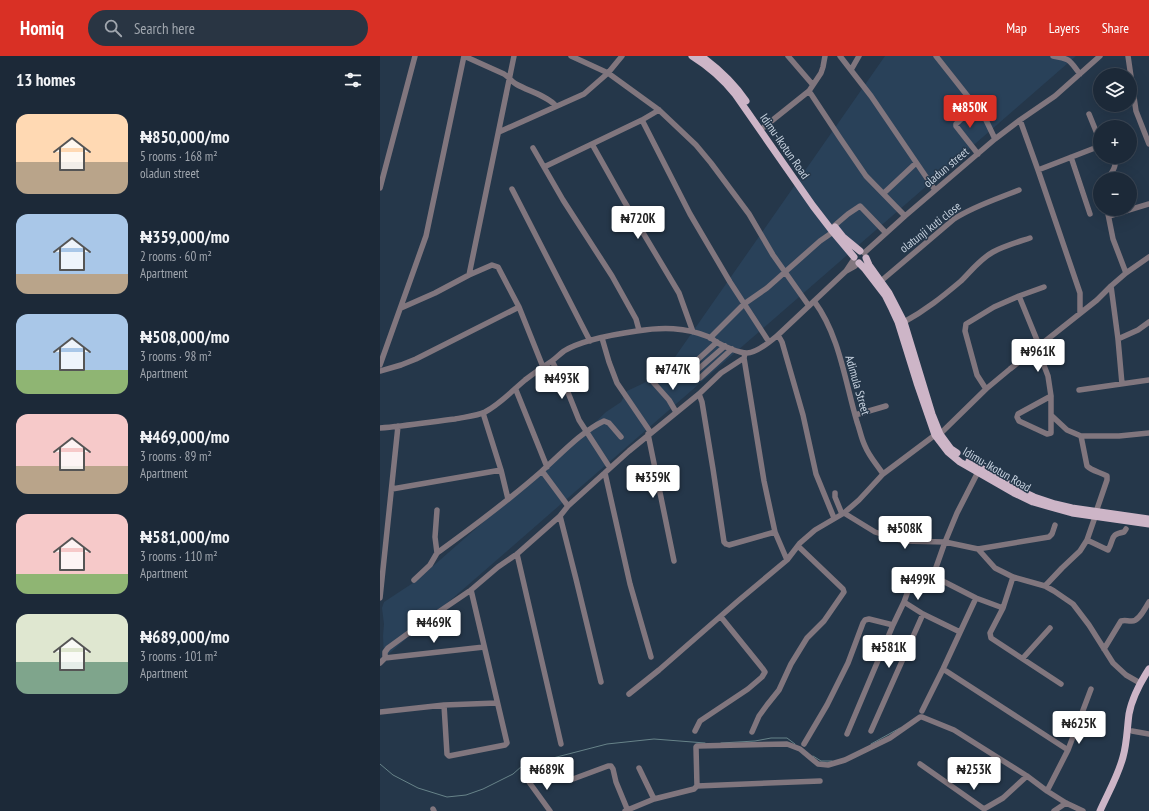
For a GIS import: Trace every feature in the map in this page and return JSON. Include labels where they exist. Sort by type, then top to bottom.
[{"type":"main road","name":"Idimu-Ikotun Road","points":[[692,56],[720,77],[735,94],[813,206],[834,229],[863,254],[889,293],[904,322],[938,434],[951,449],[963,458],[1034,497],[1096,514],[1149,524]]},
{"type":"main road","points":[[701,56],[731,81],[834,229]]},
{"type":"main road","name":"Idimu-Ikotun Road","points":[[834,229],[856,260],[885,295],[898,322],[917,383],[938,434],[948,452],[960,462],[1014,493],[1033,502],[1061,511],[1149,519]]},
{"type":"main road","points":[[855,253],[863,254],[863,262],[856,260],[855,253]]},
{"type":"main road","points":[[1100,811],[1118,772],[1125,750],[1129,713],[1132,703],[1140,683],[1149,669]]},
{"type":"main road","points":[[1104,811],[1126,764],[1136,704],[1144,685],[1149,678]]},
{"type":"street","points":[[380,188],[415,56]]},
{"type":"street","points":[[380,365],[426,236],[464,56],[509,78],[516,84],[550,100],[556,106]]},
{"type":"street","points":[[469,275],[514,56]]},
{"type":"street","points":[[571,56],[608,73],[659,110],[696,145],[749,214],[767,246],[809,306]]},
{"type":"street","points":[[499,132],[584,94],[608,73],[622,56]]},
{"type":"street","points":[[788,56],[813,85]]},
{"type":"street","points":[[764,127],[809,91],[821,73],[825,56]]},
{"type":"street","points":[[840,56],[871,96],[935,190]]},
{"type":"street","points":[[851,70],[860,56]]},
{"type":"street","points":[[936,56],[987,121],[995,139]]},
{"type":"street","points":[[1053,56],[1066,58],[1069,60],[1080,74]]},
{"type":"street","name":"oladun street","points":[[863,254],[995,139],[1055,96],[1100,56]]},
{"type":"street","points":[[1128,56],[1136,111],[1149,141]]},
{"type":"street","points":[[809,91],[866,176],[905,216]]},
{"type":"street","points":[[975,106],[956,124],[956,126],[978,154]]},
{"type":"street","points":[[544,167],[642,120],[659,110]]},
{"type":"street","points":[[1089,114],[1093,124]]},
{"type":"street","points":[[642,120],[690,214],[730,282],[769,342]]},
{"type":"street","points":[[1020,120],[1080,293],[1080,313]]},
{"type":"street","points":[[592,144],[678,293],[693,332]]},
{"type":"street","points":[[533,148],[563,200],[612,276],[636,319],[639,330]]},
{"type":"street","points":[[1038,170],[1093,149]]},
{"type":"street","points":[[1071,157],[1090,214]]},
{"type":"street","points":[[884,193],[916,163]]},
{"type":"street","points":[[512,189],[590,341]]},
{"type":"street","name":"olatunji kuti close","points":[[881,281],[962,214],[970,209],[1019,190]]},
{"type":"street","points":[[1137,208],[1149,204]]},
{"type":"street","points":[[710,338],[744,304],[767,288],[858,207],[860,206],[886,233]]},
{"type":"street","points":[[1108,216],[1114,245],[1126,273]]},
{"type":"street","points":[[904,322],[921,313],[937,301],[966,276],[979,262],[992,253],[1030,238]]},
{"type":"street","points":[[629,694],[787,560],[814,530],[843,514],[860,500],[883,474],[938,434],[986,389],[1037,346],[1097,300],[1126,273],[1149,257]]},
{"type":"street","points":[[385,658],[385,652],[388,648],[471,590],[498,567],[517,554],[560,516],[568,506],[629,450],[699,394],[721,373],[745,355],[769,342],[809,306],[856,260]]},
{"type":"street","points":[[401,308],[492,265],[498,267],[519,307],[543,367]]},
{"type":"street","points":[[1111,286],[1122,384]]},
{"type":"street","points":[[986,389],[977,375],[965,331],[966,324],[994,306],[1044,287]]},
{"type":"street","points":[[1019,296],[1048,376],[1051,396],[1051,433],[1048,434],[1019,421],[1017,417],[1018,414],[1051,396]]},
{"type":"street","name":"Adimula Street","points":[[814,301],[822,312],[839,356],[865,446],[883,474]]},
{"type":"street","points":[[380,371],[416,359],[519,307]]},
{"type":"street","points":[[1118,340],[1138,330],[1149,322]]},
{"type":"street","points":[[380,428],[448,420],[483,413],[516,390],[564,351],[590,341],[639,330],[666,328],[693,332],[710,338],[745,355]]},
{"type":"street","points":[[778,334],[782,342],[803,415],[816,474],[834,518]]},
{"type":"street","points":[[602,338],[617,383],[650,434],[674,560]]},
{"type":"street","points":[[682,374],[717,342]]},
{"type":"street","points":[[694,372],[726,346]]},
{"type":"street","points":[[700,378],[732,349]]},
{"type":"street","points":[[745,355],[764,481],[775,532],[787,560]]},
{"type":"street","points":[[552,361],[567,390],[579,420],[610,468]]},
{"type":"street","points":[[1079,390],[1149,380]]},
{"type":"street","points":[[653,382],[676,412]]},
{"type":"street","points":[[516,390],[545,469],[568,506]]},
{"type":"street","points":[[699,394],[702,402],[710,447],[724,542],[729,545],[775,532]]},
{"type":"street","points":[[855,415],[886,406]]},
{"type":"street","points":[[483,413],[501,470],[508,499]]},
{"type":"street","points":[[1052,416],[1067,430],[1081,436],[1119,436],[1149,433]]},
{"type":"street","points":[[414,580],[430,565],[437,553],[474,526],[545,469],[586,432],[604,421],[609,423],[621,437]]},
{"type":"street","points":[[380,598],[398,426]]},
{"type":"street","points":[[1045,586],[1080,551],[1087,540],[1106,480],[1106,476],[1104,474],[1090,469],[1087,466],[1081,436]]},
{"type":"street","points":[[392,489],[501,470]]},
{"type":"street","points":[[933,576],[957,513],[978,472]]},
{"type":"street","points":[[605,473],[630,584],[651,657]]},
{"type":"street","points":[[835,494],[843,514],[875,532],[903,542],[945,542],[978,549],[1049,537],[1052,534],[1055,525]]},
{"type":"street","points":[[437,510],[435,537],[437,553]]},
{"type":"street","points":[[560,516],[601,682]]},
{"type":"street","points":[[1087,540],[1108,550],[1114,536],[1124,532],[1126,529]]},
{"type":"street","points":[[752,732],[766,704],[779,690],[791,664],[807,638],[824,621],[844,592],[843,589],[798,546]]},
{"type":"street","points":[[978,549],[994,568],[1013,577],[1045,586],[1073,604],[1089,625],[1113,663],[1126,675],[1140,683]]},
{"type":"street","points":[[517,554],[561,744]]},
{"type":"street","points":[[847,734],[904,602],[913,577],[917,571],[925,572],[976,598],[1003,608]]},
{"type":"street","points":[[1013,577],[1003,608],[990,632],[990,636],[1061,684]]},
{"type":"street","points":[[444,705],[447,754],[449,756],[505,745],[507,743],[471,590]]},
{"type":"street","points":[[922,712],[944,669],[976,598]]},
{"type":"street","points":[[904,602],[923,614],[960,632]]},
{"type":"street","points":[[1104,649],[1121,621],[1125,620],[1133,622],[1136,620],[1149,602]]},
{"type":"street","points":[[871,731],[923,614]]},
{"type":"street","points":[[696,730],[700,721],[748,689],[762,677],[764,672],[721,617]]},
{"type":"street","points":[[804,744],[827,705],[848,664],[863,623],[869,619],[893,625]]},
{"type":"street","points":[[1023,658],[1050,628]]},
{"type":"street","points":[[380,663],[385,658],[484,647]]},
{"type":"street","points":[[944,669],[1068,750]]},
{"type":"street","points":[[1047,791],[1068,750],[1091,689]]},
{"type":"street","points":[[380,712],[444,705],[497,703]]},
{"type":"street","points":[[697,786],[697,746],[787,744],[800,749],[818,764],[828,764],[845,760],[890,738],[920,717],[954,730],[1027,776],[1066,803],[1083,811]]},
{"type":"street","points":[[1132,731],[1149,734]]},
{"type":"street","points":[[920,764],[984,809],[1003,798],[1027,776]]},
{"type":"street","points":[[573,779],[611,766],[627,811],[654,799],[693,790],[697,786],[820,781]]},
{"type":"street","points":[[639,768],[654,799]]},
{"type":"street","points":[[529,782],[550,811]]},
{"type":"street","points":[[1054,811],[1066,803]]},
{"type":"shaded area","points":[[885,56],[1076,56],[384,658],[384,624],[382,608],[384,602],[416,581],[577,440],[606,412],[621,402],[627,391],[644,383],[675,357]]},
{"type":"waterway","points":[[871,744],[900,728]]},
{"type":"waterway","points":[[721,743],[755,741],[771,738],[787,738],[795,744]]},
{"type":"waterway","points":[[380,764],[393,775],[418,788],[447,797],[466,795],[483,789],[513,774],[522,766],[607,744],[654,739],[705,743]]},
{"type":"waterway","points":[[813,756],[821,761],[832,761]]}]
